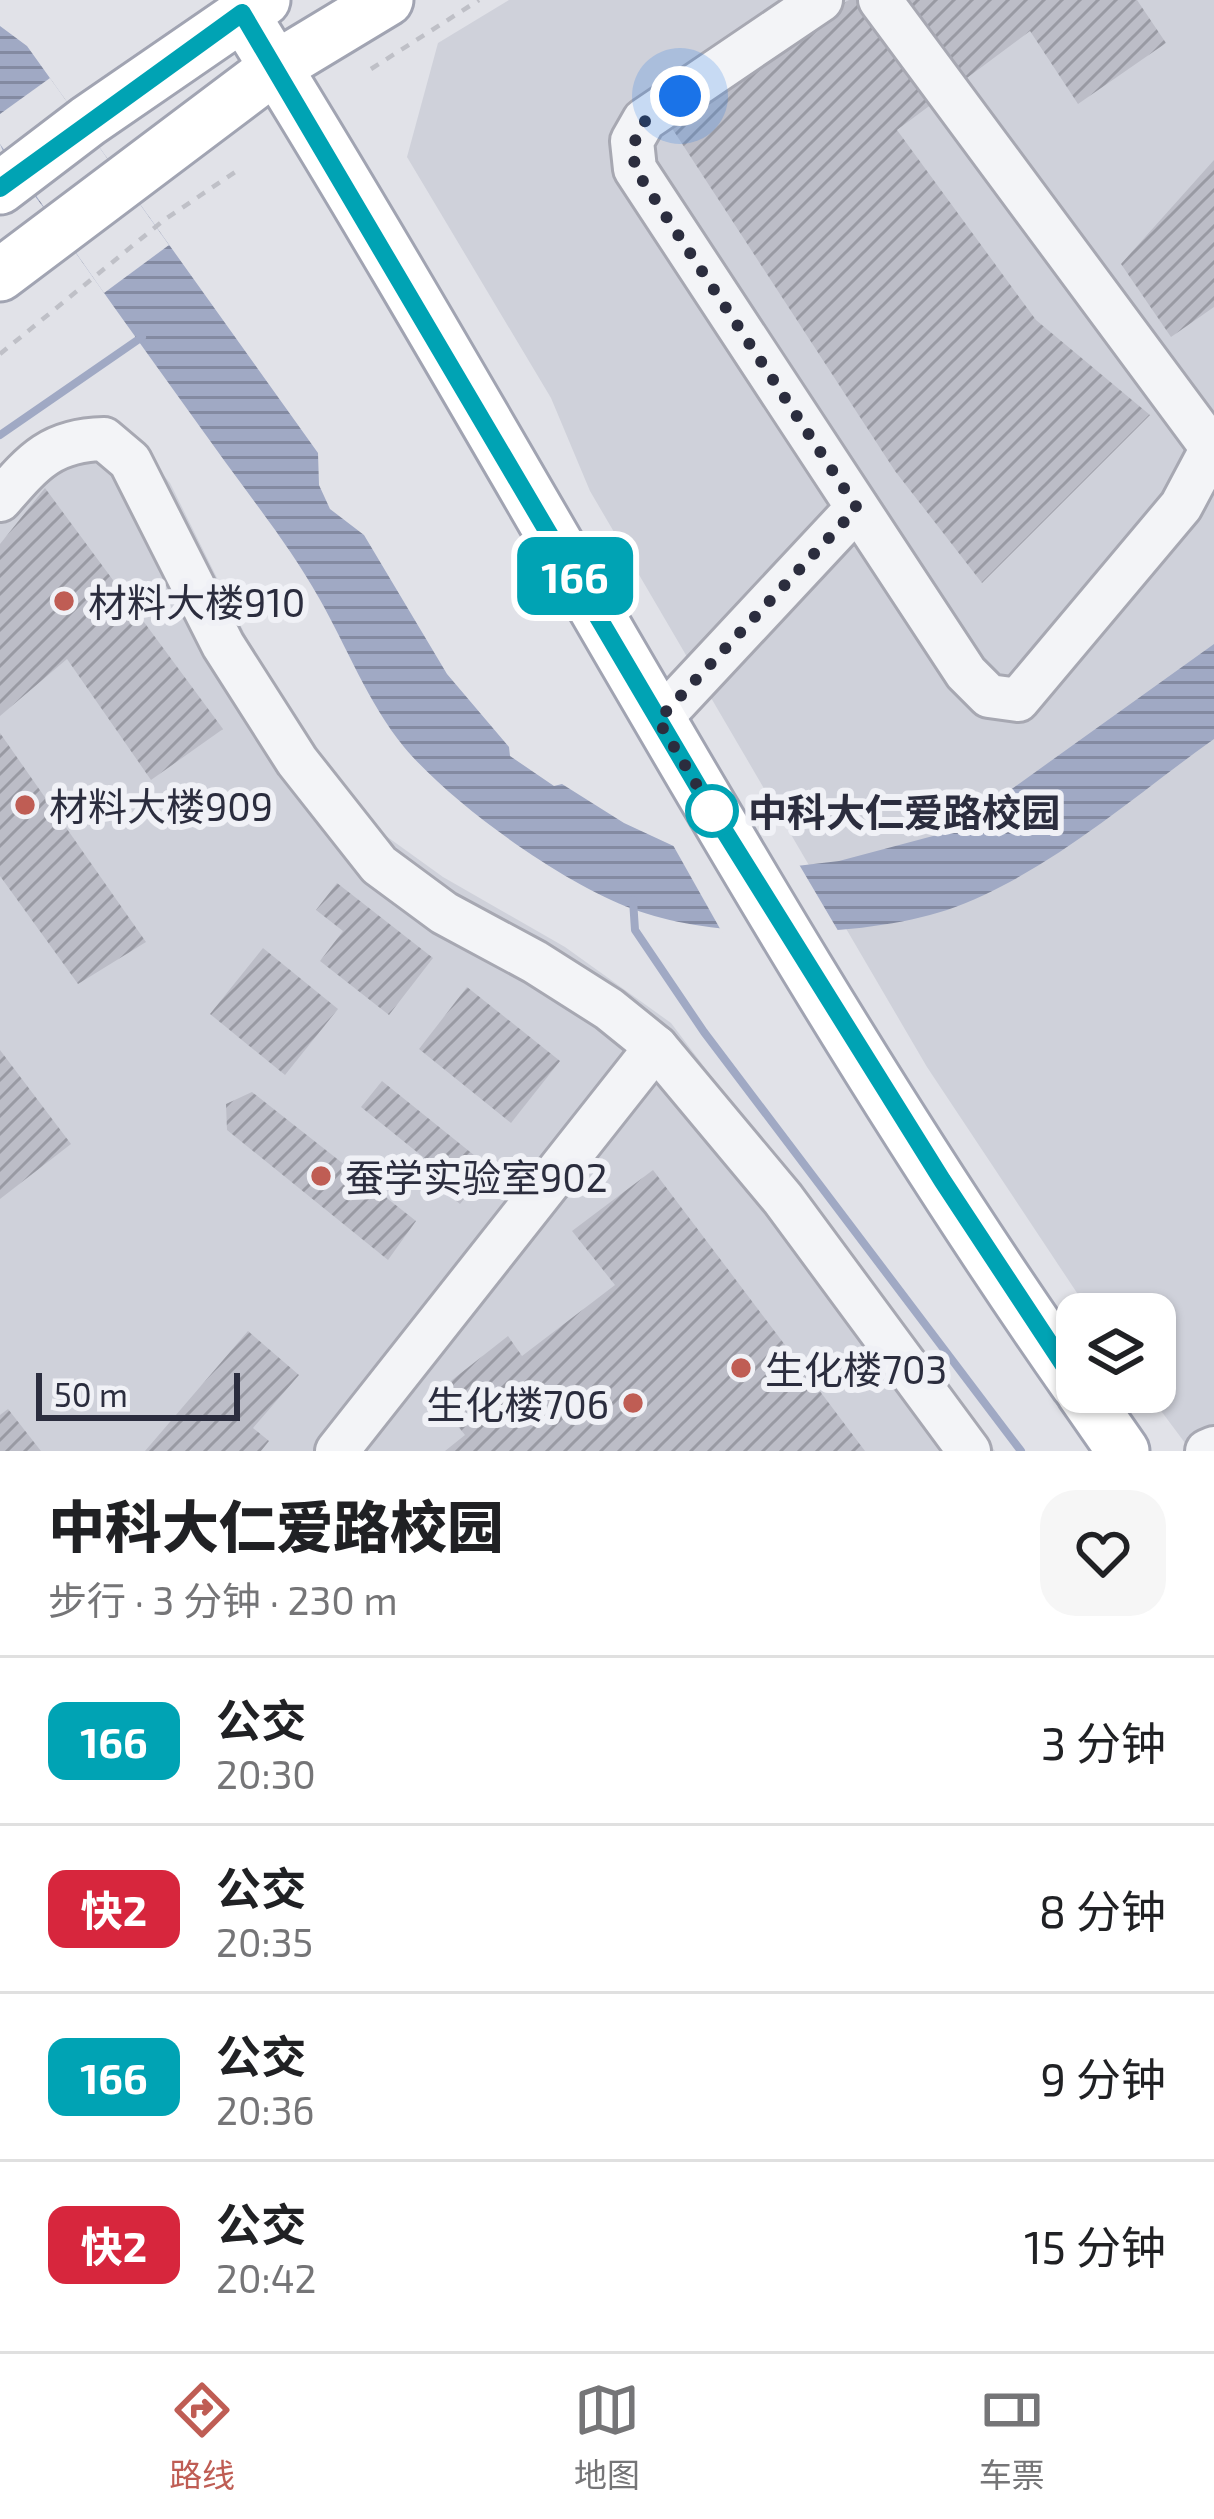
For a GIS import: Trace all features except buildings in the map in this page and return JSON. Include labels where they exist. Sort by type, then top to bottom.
[{"type":"main road","points":[[0,275],[276,67],[387,0]]},
{"type":"main road","points":[[8,182],[247,4],[276,67],[720,824],[1056,1353]]},
{"type":"main road","points":[[1096,1413],[1124,1451]]},
{"type":"lane","points":[[821,0],[644,120],[632,141],[635,169],[965,673],[989,696],[1018,700],[1181,506],[1213,448],[880,0]]},
{"type":"lane","points":[[0,500],[44,454],[73,440],[104,440],[130,461],[223,645],[297,761],[379,866],[444,913],[609,1009],[656,1048],[783,1199],[969,1451]]},
{"type":"lane","points":[[658,720],[857,508]]},
{"type":"lane","points":[[337,1451],[656,1048]]},
{"type":"path","points":[[371,69],[479,0]]},
{"type":"path","points":[[0,353],[164,220],[241,168]]},
{"type":"shaded area","points":[[509,0],[1214,0],[1214,1451],[1191,1451],[1163,1413],[1176,1413],[1176,1293],[1077,1293],[927,1067],[590,491],[551,398],[407,157],[438,43]]},
{"type":"shaded area","points":[[85,422],[130,435],[170,483],[269,683],[368,823],[443,877],[565,947],[671,1023],[995,1451],[0,1451],[0,465],[26,442]]},
{"type":"water","points":[[0,26],[27,46],[318,453],[319,485],[330,509],[364,535],[447,674],[509,747],[510,756],[554,786],[562,784],[624,823],[680,849],[788,867],[839,861],[933,836],[981,811],[1214,644],[1214,739],[1053,857],[983,895],[912,919],[790,932],[706,927],[633,909],[574,881],[479,817],[425,770],[391,730],[298,563],[3,152]]},
{"type":"pier","points":[[50,78],[169,245],[104,293],[0,144],[0,114]]},
{"type":"pier","points":[[669,838],[746,859],[797,861],[840,934],[723,934]]},
{"type":"waterway","points":[[0,435],[142,337]]},
{"type":"waterway","points":[[633,900],[635,930],[704,1032],[1021,1451]]},
{"type":"bus line","name":"166","points":[[0,188],[242,13],[720,824],[1056,1354]]},
{"type":"place","name":"材料大楼910","points":[[64,601]]},
{"type":"place","name":"材料大楼909","points":[[25,805]]},
{"type":"place","name":"中科大仁爱路校园","points":[[712,811]]},
{"type":"place","name":"蚕学实验室902","points":[[321,1176]]},
{"type":"place","name":"生化楼703","points":[[741,1368]]},
{"type":"place","name":"生化楼706","points":[[633,1403]]},
{"type":"route","points":[[680,96],[644,120],[632,141],[635,169],[857,508],[658,720],[720,824],[712,811]]}]
